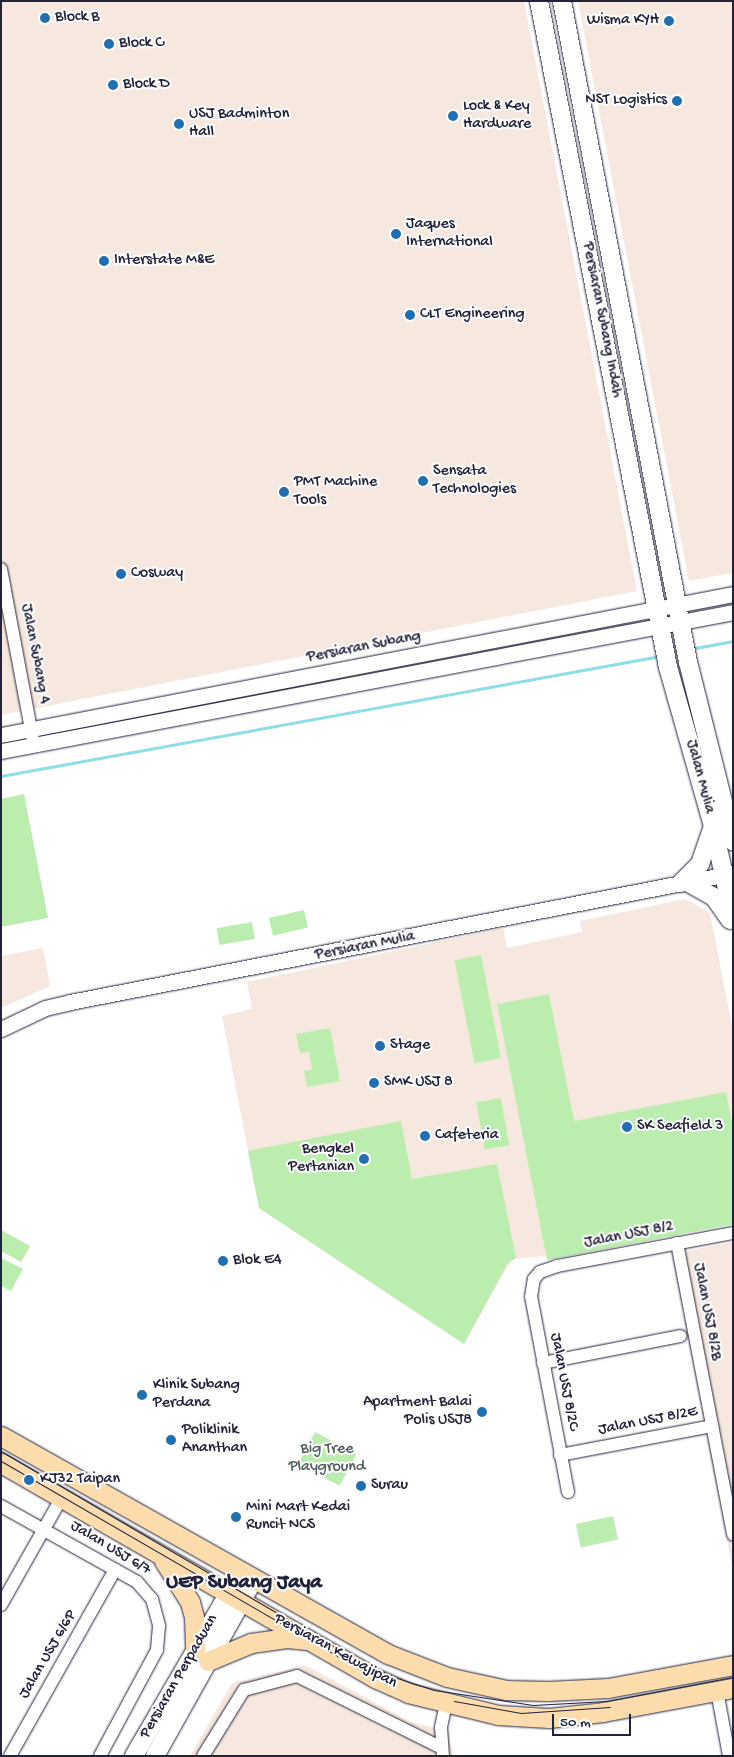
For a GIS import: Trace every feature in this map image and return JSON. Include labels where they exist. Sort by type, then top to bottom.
[{"type":"main road","name":"Persiaran Subang Indah","points":[[539,1],[659,625]]},
{"type":"main road","name":"Persiaran Subang Indah","points":[[562,1],[680,621]]},
{"type":"main road","points":[[680,621],[727,830],[684,883],[714,897],[733,924]]},
{"type":"main road","name":"Jalan Mulia","points":[[659,625],[668,667],[727,830],[728,874],[733,916]]},
{"type":"main road","name":"Persiaran Kewajipan","points":[[1,1436],[388,1654],[447,1677],[506,1690],[608,1688],[733,1665]]},
{"type":"main road","name":"Persiaran Kewajipan","points":[[1,1463],[158,1554],[236,1596],[375,1678],[408,1693],[498,1715],[548,1718],[575,1716],[725,1690]]},
{"type":"main road","points":[[158,1554],[182,1586],[190,1602],[202,1656],[251,1643],[287,1638],[313,1641]]},
{"type":"main road","name":"Persiaran Perpaduan","points":[[155,1756],[202,1656],[247,1576]]},
{"type":"main road","name":"Persiaran Perpaduan","points":[[134,1756],[202,1656]]},
{"type":"street","name":"Jalan Subang 4","points":[[1,569],[34,745]]},
{"type":"street","name":"Persiaran Subang","points":[[680,621],[733,594]]},
{"type":"street","name":"Persiaran Subang","points":[[1,751],[733,612]]},
{"type":"street","name":"Persiaran Subang","points":[[1,735],[659,625]]},
{"type":"street","name":"Persiaran Mulia","points":[[1,1029],[45,1008],[70,1002],[728,874]]},
{"type":"street","name":"Jalan USJ 8/2","points":[[534,1279],[540,1272],[557,1266],[733,1233]]},
{"type":"street","name":"Jalan USJ 8/2B","points":[[677,1243],[733,1535]]},
{"type":"street","name":"Jalan USJ 8/2C","points":[[534,1279],[531,1297],[568,1492]]},
{"type":"street","points":[[543,1363],[680,1336]]},
{"type":"street","name":"Jalan USJ 8/2E","points":[[560,1455],[712,1426]]},
{"type":"street","points":[[1,1605],[62,1497]]},
{"type":"street","name":"Jalan USJ 6/7","points":[[1,1506],[116,1570],[146,1589],[157,1612],[160,1639],[153,1661],[100,1756]]},
{"type":"street","name":"Jalan USJ 6/6P","points":[[10,1756],[116,1570]]},
{"type":"street","points":[[203,1756],[244,1690],[297,1676],[443,1752],[442,1719],[446,1703]]},
{"type":"street","points":[[725,1690],[729,1756]]},
{"type":"shaded area","points":[[1,1],[524,1],[637,591],[1,715]]},
{"type":"shaded area","points":[[578,1],[733,1],[733,573],[689,581]]},
{"type":"shaded area","points":[[685,899],[710,913],[733,1031],[733,1224],[547,1260],[546,1256],[512,1259],[464,1344],[259,1208],[222,1016],[252,1009],[247,982],[503,928],[507,948],[582,932],[580,921]]},
{"type":"shaded area","points":[[43,948],[50,986],[1,1008],[1,956]]},
{"type":"shaded area","points":[[733,1242],[733,1572],[672,1254]]},
{"type":"shaded area","points":[[305,1665],[411,1722],[448,1731],[453,1756],[190,1756],[232,1683]]},
{"type":"green space","points":[[24,794],[48,918],[1,927],[1,799]]},
{"type":"green space","points":[[304,910],[308,928],[273,936],[269,918]]},
{"type":"green space","points":[[252,922],[255,939],[219,945],[217,928]]},
{"type":"green space","points":[[481,955],[501,1058],[475,1063],[454,960]]},
{"type":"green space","points":[[549,994],[574,1121],[726,1092],[733,1128],[733,1224],[547,1260],[497,1004]]},
{"type":"green space","points":[[330,1028],[340,1081],[307,1087],[304,1071],[312,1069],[309,1052],[300,1053],[296,1034]]},
{"type":"green space","points":[[501,1098],[509,1145],[485,1150],[476,1102]]},
{"type":"green space","points":[[401,1121],[412,1179],[497,1164],[516,1258],[507,1264],[464,1344],[259,1208],[248,1151]]},
{"type":"green space","points":[[1,1230],[30,1246],[21,1262],[1,1251]]},
{"type":"green space","points":[[1,1258],[23,1269],[11,1291],[1,1286]]},
{"type":"green space","name":"Big Tree Playground","points":[[315,1432],[356,1454],[340,1486],[298,1464]]},
{"type":"green space","points":[[613,1516],[618,1539],[581,1547],[576,1524]]},
{"type":"waterway","points":[[690,649],[733,641]]},
{"type":"waterway","points":[[1,776],[660,656]]},
{"type":"tram line","points":[[1,1451],[356,1659],[394,1677],[434,1690],[533,1705],[607,1701],[733,1677]]},
{"type":"tram line","points":[[1,1461],[369,1674],[396,1685]]},
{"type":"tram line","points":[[454,1701],[521,1713],[610,1707]]},
{"type":"place","name":"Block B","points":[[45,18]]},
{"type":"place","name":"Wisma KYH","points":[[669,21]]},
{"type":"place","name":"Block C","points":[[109,44]]},
{"type":"place","name":"Block D","points":[[113,85]]},
{"type":"place","name":"NST Logistics","points":[[677,101]]},
{"type":"place","name":"Lock & Key Hardware","points":[[453,116]]},
{"type":"place","name":"USJ Badminton Hall","points":[[179,124]]},
{"type":"place","name":"Jaques International","points":[[396,234]]},
{"type":"place","name":"Interstate M&E","points":[[104,261]]},
{"type":"place","name":"CLT Engineering","points":[[410,315]]},
{"type":"place","name":"Sensata Technologies","points":[[423,481]]},
{"type":"place","name":"PMT Machine Tools","points":[[284,492]]},
{"type":"place","name":"Cosway","points":[[121,574]]},
{"type":"place","name":"Stage","points":[[380,1046]]},
{"type":"place","name":"SMK USJ 8","points":[[374,1083]]},
{"type":"place","name":"SK Seafield 3","points":[[627,1127]]},
{"type":"place","name":"Cafeteria","points":[[425,1136]]},
{"type":"place","name":"Bengkel Pertanian","points":[[364,1159]]},
{"type":"place","name":"Blok E4","points":[[223,1261]]},
{"type":"place","name":"Klinik Subang Perdana","points":[[142,1395]]},
{"type":"place","name":"Apartment Balai Polis USJ8","points":[[482,1412]]},
{"type":"place","name":"Poliklinik Ananthan","points":[[171,1440]]},
{"type":"place","name":"KJ32 Taipan","points":[[29,1480]]},
{"type":"place","name":"Surau","points":[[361,1486]]},
{"type":"place","name":"Mini Mart Kedai Runcit NCS","points":[[236,1517]]},
{"type":"district","name":"UEP Subang Jaya","points":[[244,1584]]}]
